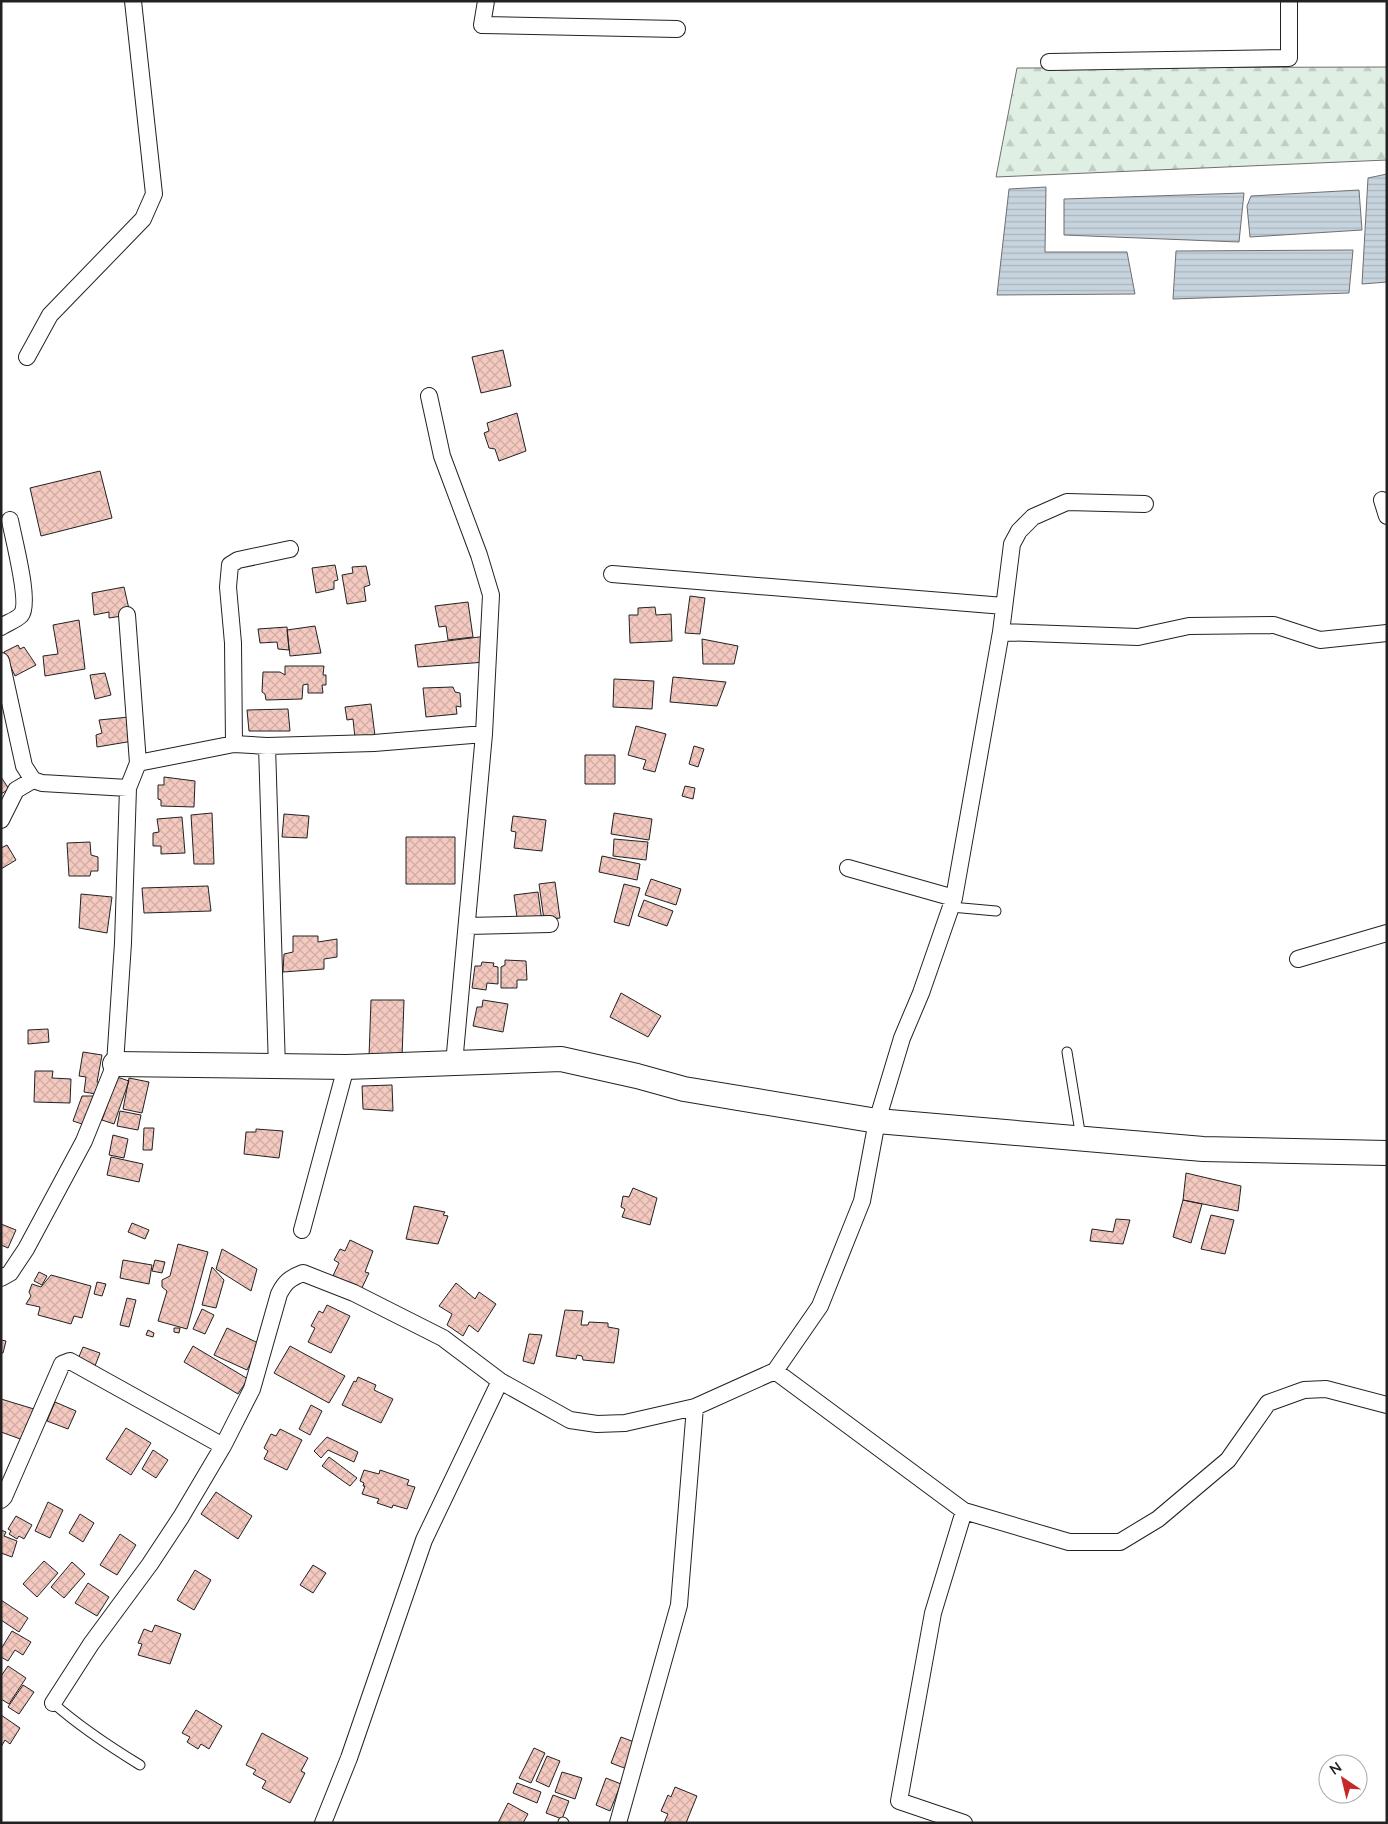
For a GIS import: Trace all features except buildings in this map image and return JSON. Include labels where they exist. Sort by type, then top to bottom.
[{"type":"street","points":[[27,357],[50,315],[143,219],[154,194],[133,1]]},
{"type":"street","points":[[486,1],[482,25],[677,29]]},
{"type":"street","points":[[1048,62],[1289,58],[1289,1]]},
{"type":"street","points":[[429,396],[442,456],[479,556],[491,595],[484,734],[454,1064]]},
{"type":"street","points":[[1382,500],[1387,516]]},
{"type":"street","points":[[53,1703],[91,1644],[150,1564],[181,1517],[223,1446],[252,1389],[279,1294],[284,1283],[292,1277],[303,1273],[354,1293],[443,1338],[500,1381],[570,1420],[597,1424],[625,1423],[695,1407],[775,1371],[820,1306],[862,1201],[877,1121],[902,1038],[921,993],[952,902],[1000,632],[1012,544],[1019,531],[1034,517],[1067,502],[1145,504]]},
{"type":"street","points":[[1,627],[21,615],[24,606],[24,593],[10,520]]},
{"type":"street","points":[[234,744],[233,643],[228,587],[230,565],[238,560],[290,549]]},
{"type":"street","points":[[612,574],[1004,606]]},
{"type":"street","points":[[1,1278],[10,1273],[26,1249],[84,1142],[115,1064],[123,943],[128,788],[138,763],[128,615]]},
{"type":"street","points":[[1000,632],[1138,637],[1189,626],[1274,625],[1320,640],[1387,633]]},
{"type":"street","points":[[1,661],[24,766],[33,780],[50,785],[128,788]]},
{"type":"street","points":[[138,763],[234,744],[267,746],[374,743],[484,734]]},
{"type":"street","points":[[267,746],[277,1068]]},
{"type":"street","points":[[1,820],[16,790],[33,780]]},
{"type":"street","points":[[848,868],[952,902]]},
{"type":"street","points":[[467,926],[550,924]]},
{"type":"street","points":[[1298,959],[1387,933]]},
{"type":"street","points":[[115,1064],[346,1068],[561,1059],[684,1088],[877,1121],[1203,1149],[1387,1153]]},
{"type":"street","points":[[302,1230],[346,1068]]},
{"type":"street","points":[[1,1500],[8,1489],[62,1364],[70,1361],[223,1446]]},
{"type":"street","points":[[775,1371],[964,1510],[1069,1542],[1120,1542],[1158,1519],[1228,1460],[1268,1403],[1304,1390],[1326,1389],[1387,1405]]},
{"type":"street","points":[[323,1823],[350,1758],[424,1540],[500,1381]]},
{"type":"street","points":[[618,1823],[679,1605],[695,1407]]},
{"type":"street","points":[[964,1510],[933,1613],[899,1801],[964,1823]]},
{"type":"lane","points":[[952,902],[996,911]]},
{"type":"lane","points":[[1067,1052],[1081,1139]]},
{"type":"lane","points":[[53,1703],[72,1720],[100,1740],[140,1765]]},
{"type":"green space","points":[[1387,67],[1387,160],[996,177],[1017,68]]},
{"type":"shaded area","points":[[1387,174],[1387,282],[1362,284],[1368,178]]},
{"type":"shaded area","points":[[1046,187],[1045,252],[1127,252],[1135,294],[997,295],[1009,189]]},
{"type":"shaded area","points":[[1359,190],[1362,230],[1250,237],[1247,206],[1251,196]]},
{"type":"shaded area","points":[[1244,193],[1239,242],[1064,235],[1064,199]]},
{"type":"shaded area","points":[[1353,250],[1349,293],[1173,299],[1176,251]]}]
